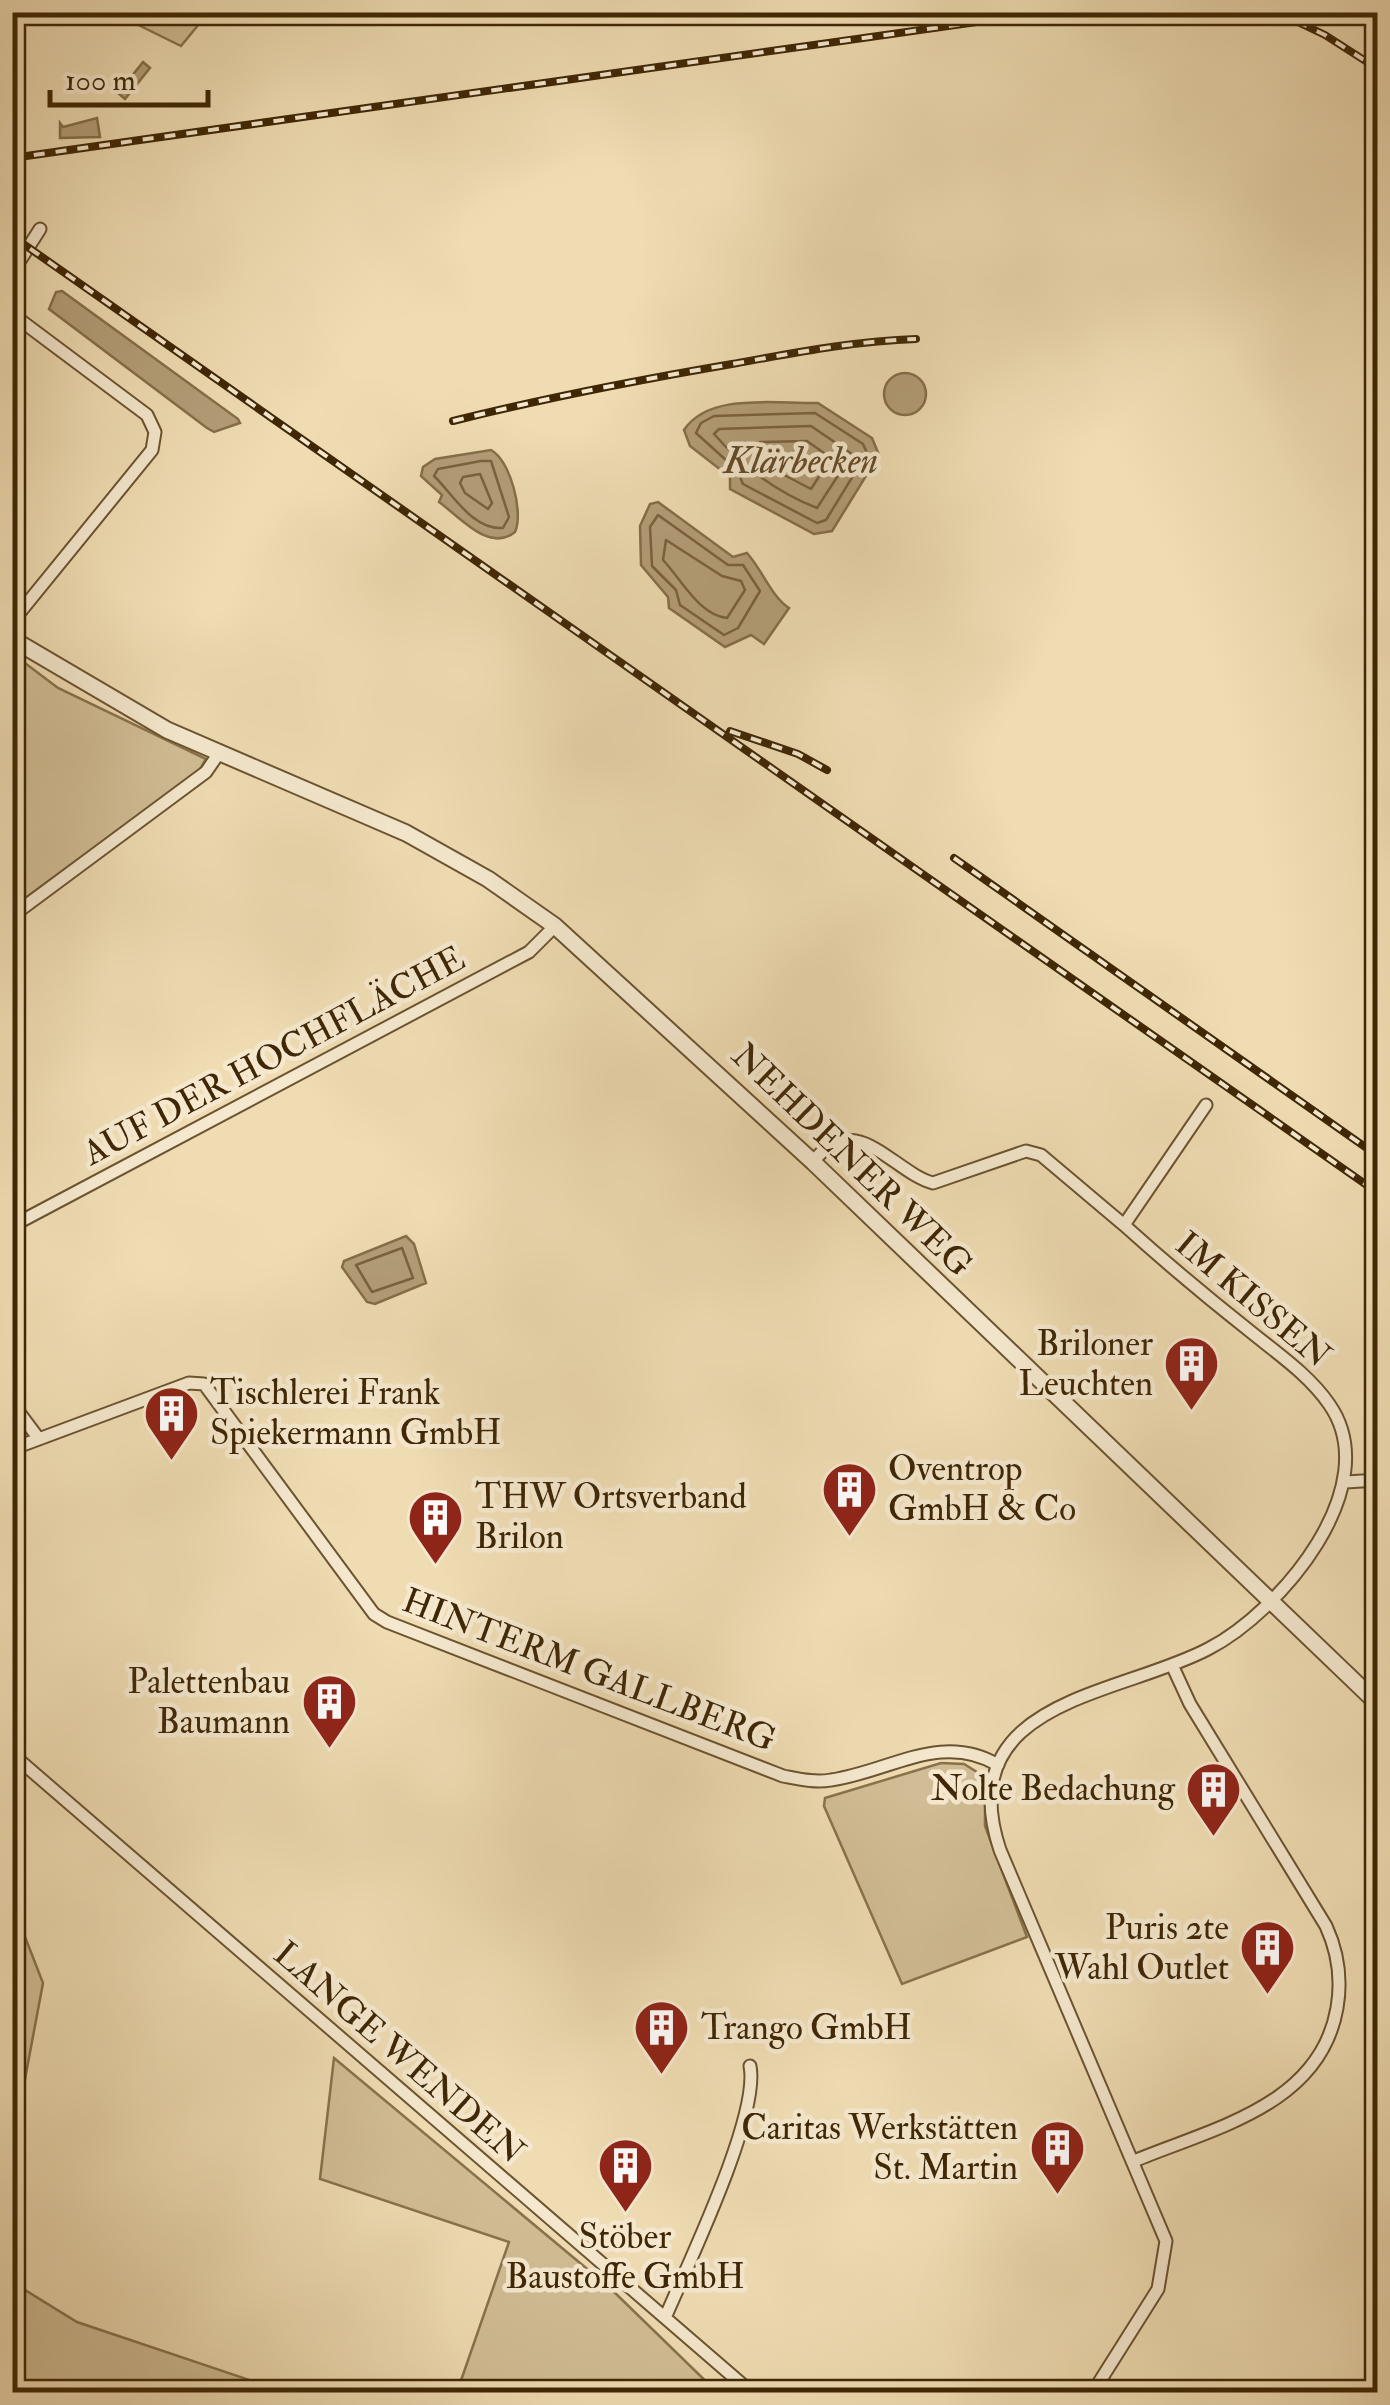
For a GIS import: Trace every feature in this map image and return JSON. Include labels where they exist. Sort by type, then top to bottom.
[{"type":"street","points":[[12,273],[40,229]]},
{"type":"street","points":[[12,314],[147,415],[156,432],[152,450],[12,622]]},
{"type":"street","name":"NEHDENER WEG","points":[[12,639],[124,708],[406,833],[488,880],[555,926],[814,1162],[1378,1704]]},
{"type":"street","points":[[12,916],[206,772],[219,753]]},
{"type":"street","name":"AUF DER HOCHFLÄCHE","points":[[12,1226],[528,952],[555,926]]},
{"type":"street","points":[[1124,1225],[1206,1105]]},
{"type":"street","name":"IM KISSEN","points":[[814,1162],[832,1142],[846,1140],[890,1154],[933,1183],[1026,1151],[1041,1155],[1301,1373],[1329,1403],[1342,1426],[1346,1482],[1338,1510],[1320,1538],[1268,1599]]},
{"type":"street","name":"HINTERM GALLBERG","points":[[39,1439],[189,1383],[204,1384],[374,1614],[387,1622],[784,1776],[828,1781],[933,1751],[981,1754],[998,1765]]},
{"type":"street","points":[[12,1403],[39,1439],[12,1449]]},
{"type":"street","points":[[1346,1482],[1378,1480]]},
{"type":"street","points":[[1092,2392],[1156,2293],[1164,2268],[1162,2224],[995,1834],[992,1792],[998,1765],[1015,1737],[1047,1711],[1221,1642],[1268,1599]]},
{"type":"street","points":[[1134,2161],[1266,2106],[1291,2090],[1314,2064],[1330,2036],[1340,1985],[1336,1952],[1326,1926],[1190,1704],[1172,1664]]},
{"type":"street","name":"LANGE WENDEN","points":[[12,1754],[751,2392]]},
{"type":"street","points":[[665,2318],[741,2130],[752,2095],[750,2066]]},
{"type":"shaded area","points":[[114,13],[208,13],[181,46]]},
{"type":"shaded area","points":[[13,654],[58,688],[206,759],[199,771],[13,907]]},
{"type":"shaded area","points":[[941,1763],[964,1764],[985,1777],[985,1826],[1027,1937],[902,1984],[824,1806],[825,1798]]},
{"type":"shaded area","points":[[13,1906],[43,1983],[13,2143]]},
{"type":"shaded area","points":[[334,2058],[610,2288],[717,2392],[457,2392],[509,2242],[320,2179]]},
{"type":"shaded area","points":[[12,2282],[77,2322],[285,2392],[13,2392]]},
{"type":"water","points":[[143,62],[150,68],[125,99],[118,93]]},
{"type":"water","points":[[97,118],[100,137],[60,138],[60,123],[63,127]]},
{"type":"water","points":[[62,291],[240,423],[214,432],[207,428],[49,309],[56,292]]},
{"type":"water","points":[[905,373],[920,379],[926,394],[920,409],[905,415],[890,409],[884,394],[890,379]]},
{"type":"water","name":"Klärbecken","points":[[818,403],[872,438],[879,455],[832,531],[814,534],[730,489],[730,477],[690,446],[684,430],[695,418],[726,405]]},
{"type":"water","points":[[491,450],[509,475],[518,512],[515,532],[505,537],[485,536],[465,524],[439,502],[442,495],[421,476],[423,467],[435,459]]},
{"type":"water","points":[[658,502],[733,557],[747,553],[789,608],[764,644],[751,635],[725,647],[669,608],[668,597],[641,565],[640,526],[650,504]]},
{"type":"water","points":[[406,1236],[414,1244],[426,1283],[375,1304],[367,1302],[342,1267],[344,1261]]},
{"type":"railway","points":[[12,158],[1048,12]]},
{"type":"railway","points":[[1035,22],[1101,12]]},
{"type":"railway","points":[[1277,12],[1325,35],[1378,69]]},
{"type":"railway","points":[[12,236],[1378,1193]]},
{"type":"railway","points":[[453,421],[697,370],[824,348],[916,339]]},
{"type":"railway","points":[[730,731],[798,754],[827,770]]},
{"type":"railway","points":[[954,858],[1378,1156]]},
{"type":"place","name":"Briloner Leuchten","points":[[1192,1413]]},
{"type":"place","name":"Tischlerei Frank Spiekermann GmbH","points":[[171,1462]]},
{"type":"place","name":"Oventrop GmbH & Co","points":[[849,1538]]},
{"type":"place","name":"THW Ortsverband Brilon","points":[[436,1566]]},
{"type":"place","name":"Palettenbau Baumann","points":[[329,1751]]},
{"type":"place","name":"Nolte Bedachung","points":[[1214,1838]]},
{"type":"place","name":"Puris 2te Wahl Outlet","points":[[1268,1997]]},
{"type":"place","name":"Trango GmbH","points":[[662,2077]]},
{"type":"place","name":"Caritas Werkstätten St. Martin","points":[[1057,2197]]},
{"type":"place","name":"Stöber Baustoffe GmbH","points":[[625,2215]]}]
